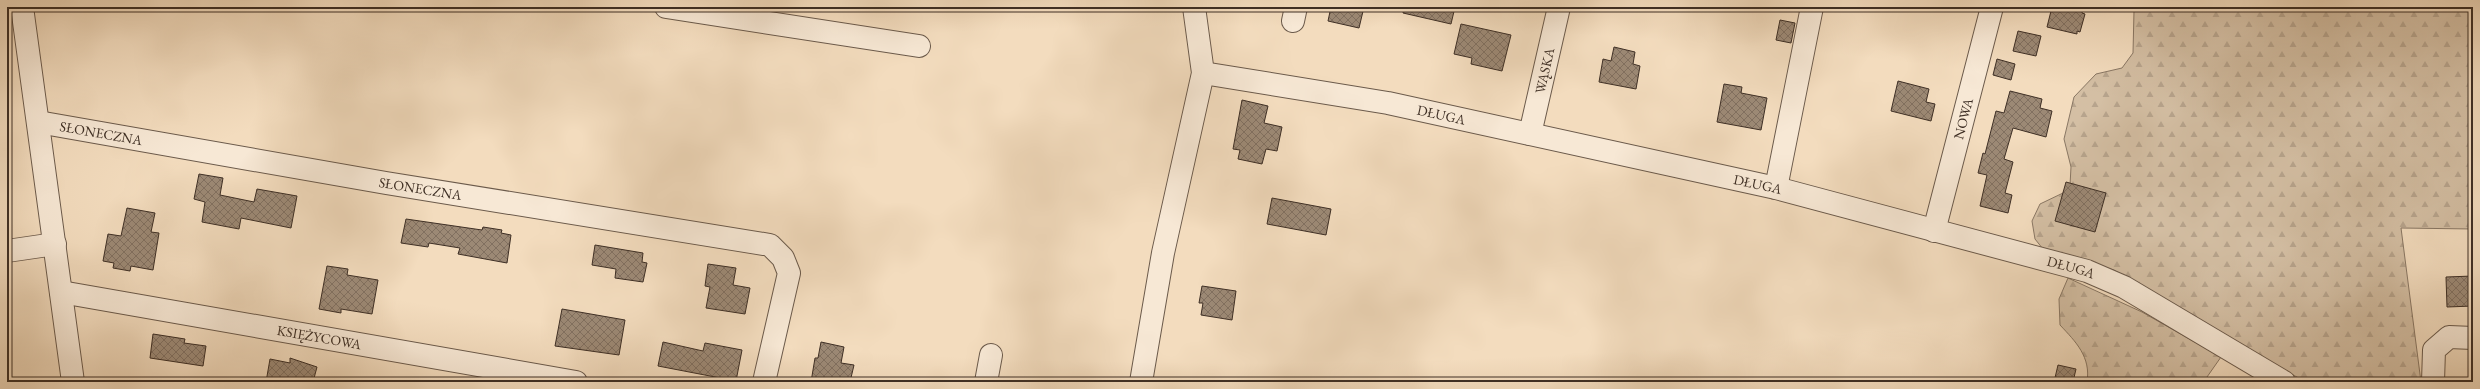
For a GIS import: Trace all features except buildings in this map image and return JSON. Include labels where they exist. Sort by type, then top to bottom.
[{"type":"street","points":[[22,7],[73,382]]},
{"type":"street","points":[[666,7],[919,46]]},
{"type":"street","points":[[1141,382],[1163,253],[1203,72],[1194,7]]},
{"type":"street","name":"WĄSKA","points":[[1530,134],[1559,7]]},
{"type":"street","points":[[1776,188],[1812,7]]},
{"type":"street","name":"NOWA","points":[[1934,231],[1992,7]]},
{"type":"street","name":"DŁUGA","points":[[1203,72],[1388,103],[1776,188],[2087,271],[2124,287],[2284,382]]},
{"type":"street","name":"SŁONECZNA","points":[[38,122],[386,183],[770,245],[783,258],[789,273],[764,382]]},
{"type":"street","points":[[7,251],[55,244]]},
{"type":"street","name":"KSIĘŻYCOWA","points":[[61,292],[576,382]]},
{"type":"street","points":[[2433,382],[2434,350],[2449,337],[2473,338]]},
{"type":"street","points":[[986,382],[991,355]]},
{"type":"green space","points":[[2136,7],[2472,7],[2473,229],[2401,228],[2421,382],[2306,382],[2240,346],[2114,270],[2043,249],[2035,239],[2032,221],[2040,204],[2063,193],[2070,185],[2071,167],[2064,139],[2074,97],[2096,74],[2122,68],[2133,53],[2134,11]]},
{"type":"green space","points":[[2068,278],[2142,312],[2221,357],[2207,377],[2207,382],[2087,382],[2087,365],[2081,350],[2060,325],[2059,299]]}]
